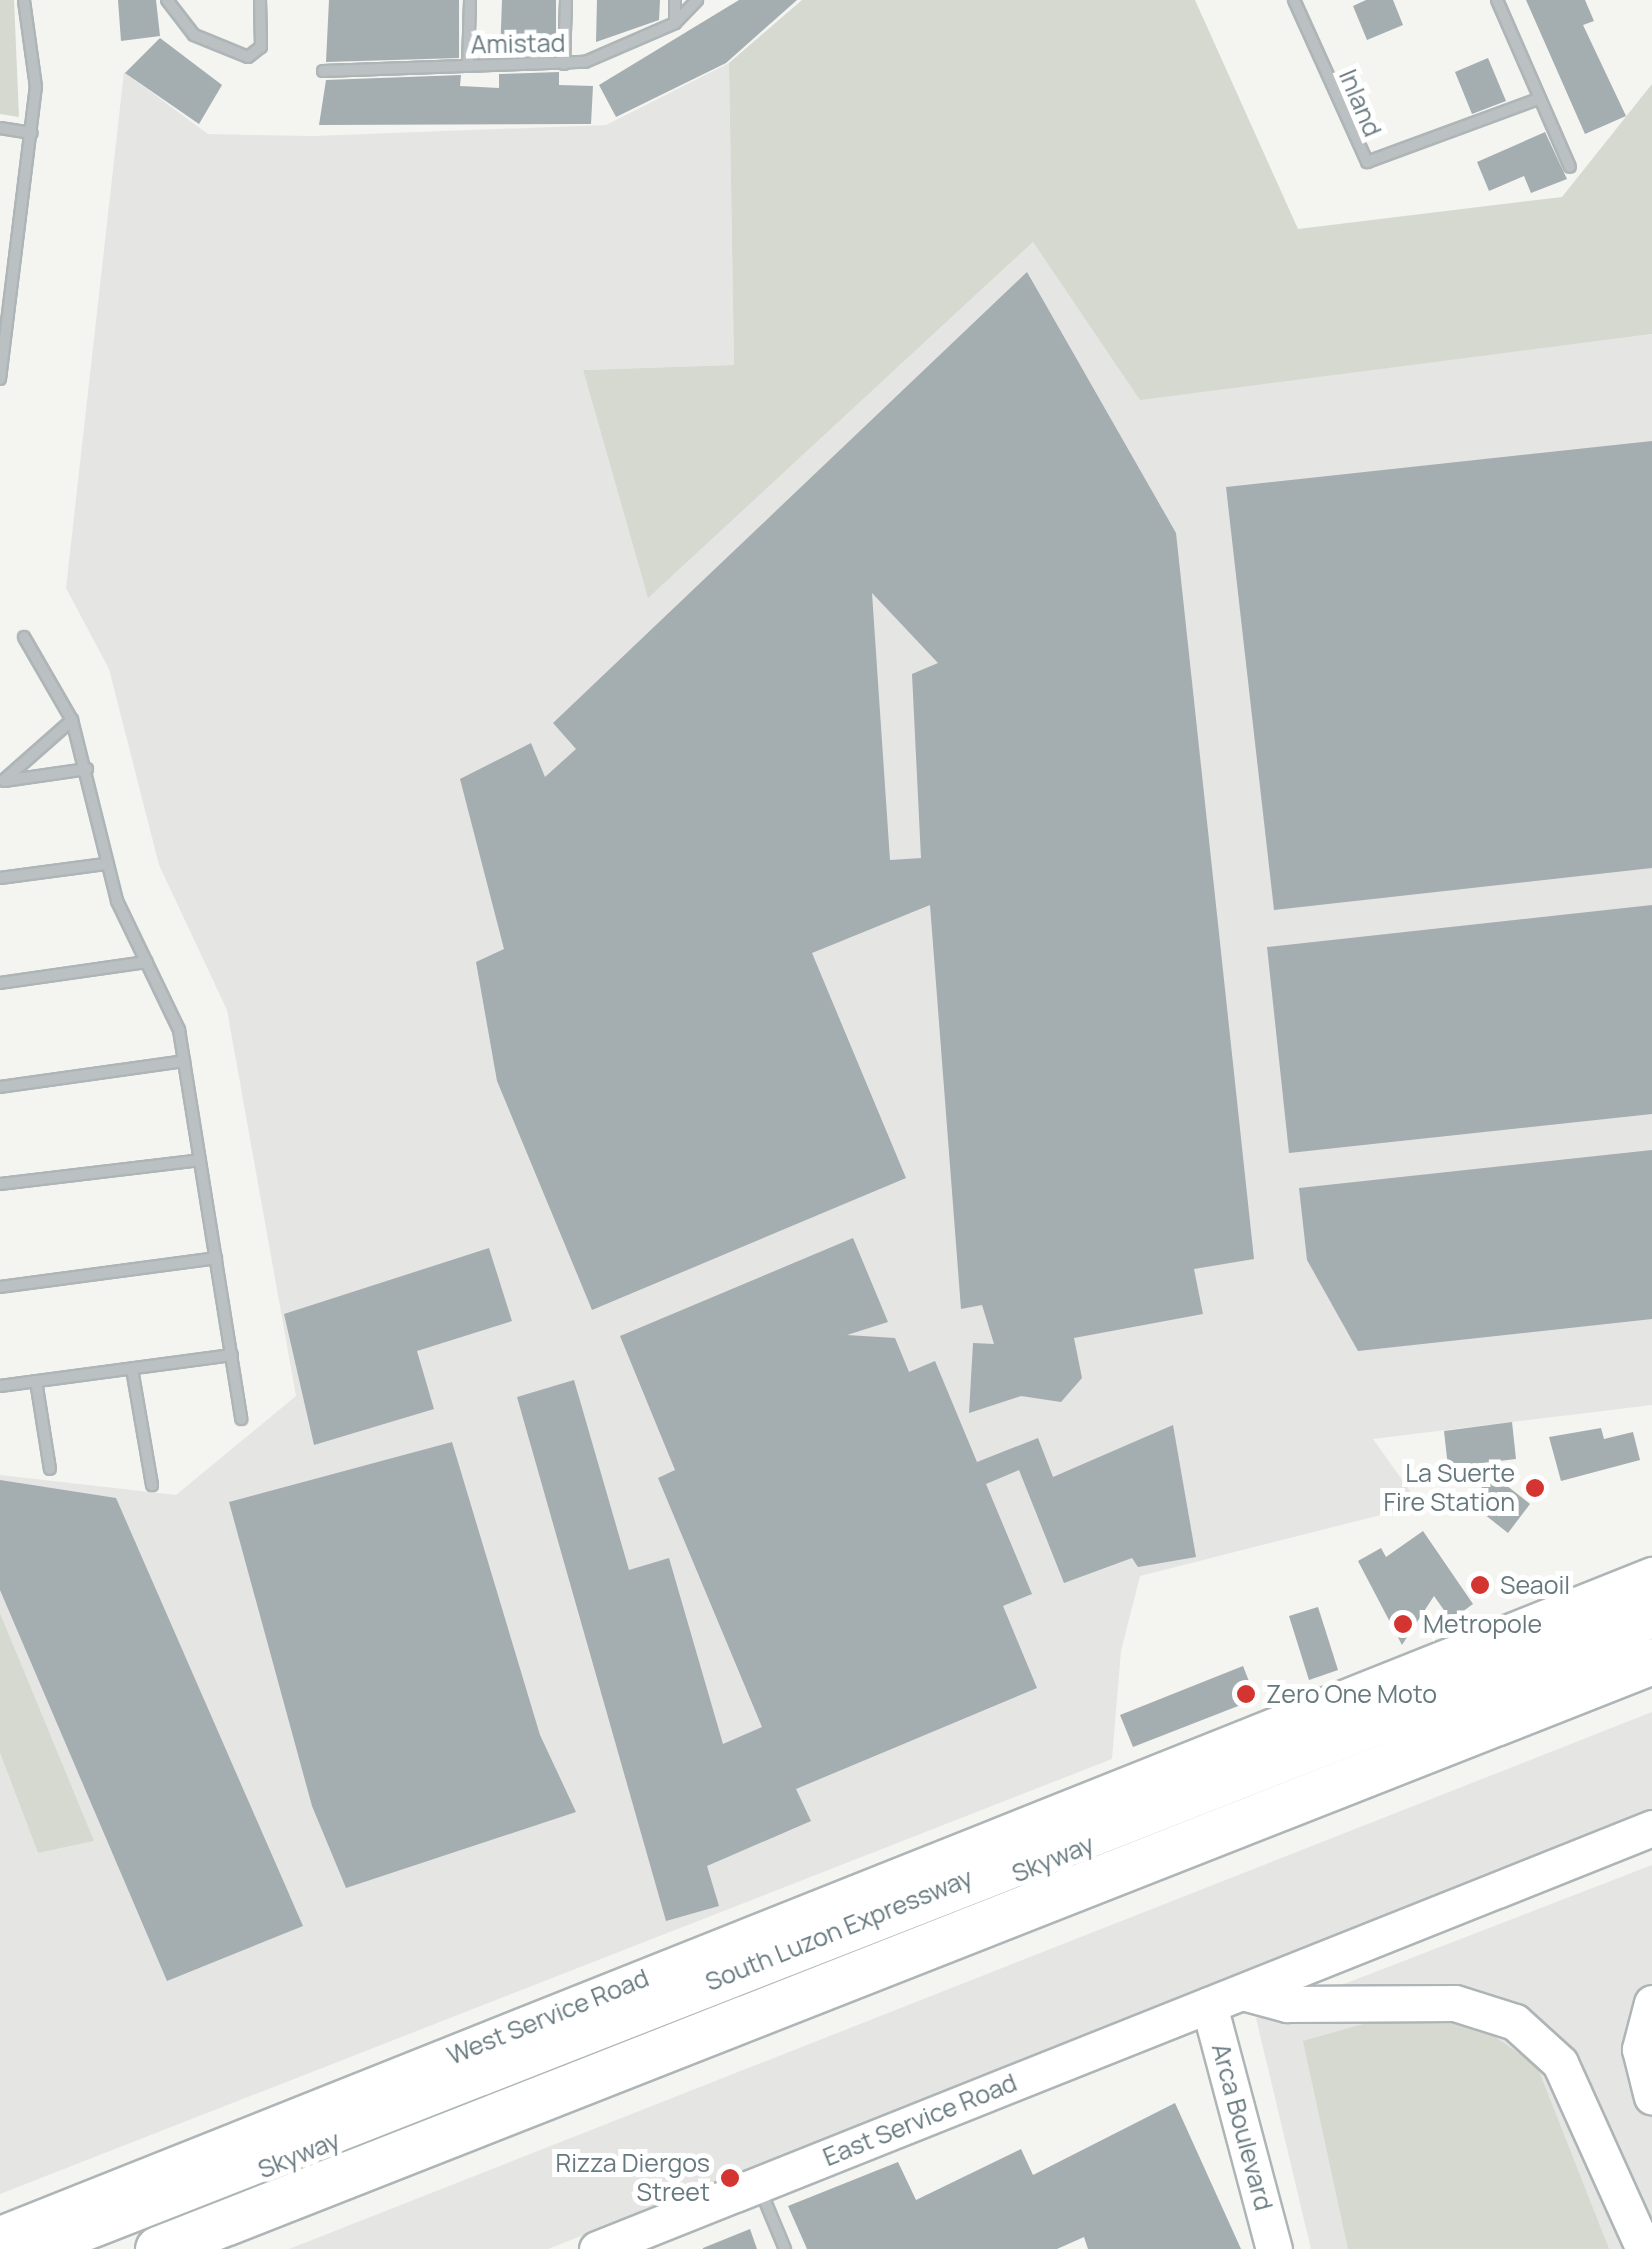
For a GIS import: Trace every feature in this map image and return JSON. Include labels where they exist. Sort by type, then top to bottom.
[{"type":"highway","name":"South Luzon Expressway","points":[[28,2249],[1652,1614]]},
{"type":"highway","name":"Skyway","points":[[63,2249],[1652,1624]]},
{"type":"highway","name":"Skyway","points":[[158,2249],[1652,1664]]},
{"type":"highway","points":[[181,2249],[1652,1664]]},
{"type":"main road","name":"West Service Road","points":[[0,2234],[1652,1576]]},
{"type":"main road","name":"East Service Road","points":[[597,2249],[1652,1828]]},
{"type":"main road","points":[[1594,1850],[1652,1858]]},
{"type":"main road","points":[[1243,1992],[1287,2004],[1454,2003],[1514,2022],[1560,2064],[1644,2249]]},
{"type":"main road","points":[[1652,2003],[1640,2049],[1652,2097]]},
{"type":"main road","name":"Arca Boulevard","points":[[1209,2006],[1274,2249]]},
{"type":"street","points":[[0,380],[4,309],[32,132],[24,0]]},
{"type":"street","points":[[167,0],[194,36],[248,57],[261,47],[260,0]]},
{"type":"street","points":[[468,65],[470,0]]},
{"type":"street","points":[[564,64],[566,0]]},
{"type":"street","points":[[675,0],[675,24]]},
{"type":"street","name":"Amistad","points":[[323,72],[564,64],[675,24],[697,0]]},
{"type":"street","name":"Inland","points":[[1294,0],[1367,162],[1538,98]]},
{"type":"street","points":[[1497,0],[1570,167]]},
{"type":"street","points":[[0,128],[32,132]]},
{"type":"street","points":[[24,637],[72,720],[87,768],[104,864],[184,1061],[241,1419]]},
{"type":"street","points":[[2,781],[72,720]]},
{"type":"street","points":[[2,781],[87,768]]},
{"type":"street","points":[[0,878],[104,864]]},
{"type":"street","points":[[0,983],[146,962]]},
{"type":"street","points":[[0,1087],[184,1061]]},
{"type":"street","points":[[0,1184],[200,1160]]},
{"type":"street","points":[[0,1287],[216,1258]]},
{"type":"street","points":[[0,1386],[232,1356]]},
{"type":"street","points":[[132,1369],[152,1484]]},
{"type":"street","points":[[36,1381],[50,1469]]},
{"type":"street","points":[[758,2184],[785,2249]]},
{"type":"shaded area","points":[[0,0],[14,0],[19,117],[0,114]]},
{"type":"shaded area","points":[[802,0],[1195,0],[1298,229],[1562,197],[1652,84],[1652,334],[1140,400],[1033,242],[648,598],[583,370],[734,365],[729,63]]},
{"type":"shaded area","points":[[729,63],[734,365],[583,370],[648,597],[1033,242],[1140,399],[1652,334],[1652,1405],[1373,1439],[1420,1505],[1140,1576],[1121,1651],[1112,1759],[0,2194],[0,1753],[38,1853],[93,1841],[0,1613],[0,1475],[176,1495],[296,1396],[227,1010],[159,865],[109,669],[66,588],[124,72],[208,134],[313,136],[606,125]]},
{"type":"shaded area","points":[[0,1613],[94,1841],[38,1853],[0,1753]]},
{"type":"shaded area","points":[[1652,1712],[1652,1814],[548,2249],[289,2249]]},
{"type":"shaded area","points":[[1652,1865],[1652,2249],[1311,2249],[1256,2018]]},
{"type":"shaded area","points":[[1388,2017],[1478,2025],[1537,2066],[1609,2249],[1348,2249],[1303,2041]]},
{"type":"building","points":[[118,0],[156,0],[160,36],[121,41]]},
{"type":"building","points":[[329,0],[459,0],[459,58],[326,62]]},
{"type":"building","points":[[502,0],[556,0],[556,54],[500,56]]},
{"type":"building","points":[[597,0],[660,0],[659,20],[596,42]]},
{"type":"building","points":[[739,0],[797,0],[726,63],[616,117],[599,85]]},
{"type":"building","points":[[1366,0],[1393,0],[1403,25],[1367,40],[1353,6]]},
{"type":"building","points":[[1526,0],[1585,0],[1594,21],[1583,25],[1626,116],[1585,134]]},
{"type":"building","points":[[160,38],[222,85],[199,124],[125,73]]},
{"type":"building","points":[[1488,58],[1506,101],[1472,114],[1455,72]]},
{"type":"building","points":[[559,72],[559,85],[593,86],[591,124],[319,125],[326,80],[461,75],[460,86],[499,88],[499,74]]},
{"type":"building","points":[[1545,132],[1567,179],[1531,193],[1524,176],[1489,191],[1477,162]]},
{"type":"building","points":[[1027,272],[1176,533],[1254,1259],[1194,1269],[1203,1314],[1074,1338],[1082,1378],[1061,1402],[1021,1396],[969,1413],[973,1343],[994,1344],[982,1305],[961,1309],[930,905],[812,953],[906,1178],[592,1310],[497,1081],[476,962],[504,949],[460,779],[531,743],[545,777],[576,749],[553,723]],"holes":[[[872,593],[938,663],[912,674],[921,858],[890,860]]]},
{"type":"building","points":[[1652,441],[1652,868],[1274,910],[1226,487]]},
{"type":"building","points":[[1652,905],[1652,1114],[1289,1153],[1267,947]]},
{"type":"building","points":[[1652,1150],[1652,1319],[1358,1351],[1307,1260],[1299,1188]]},
{"type":"building","points":[[853,1238],[888,1322],[847,1335],[895,1338],[909,1372],[935,1361],[977,1462],[1038,1438],[1053,1477],[1173,1425],[1196,1557],[1138,1567],[1132,1558],[1064,1583],[1019,1470],[986,1484],[1032,1594],[1003,1606],[1037,1688],[796,1789],[811,1821],[707,1866],[719,1906],[666,1921],[517,1397],[574,1380],[629,1570],[669,1558],[723,1744],[762,1727],[658,1478],[675,1470],[620,1336]]},
{"type":"building","points":[[489,1248],[512,1321],[417,1351],[434,1409],[314,1445],[284,1314]]},
{"type":"building","points":[[1512,1422],[1516,1459],[1448,1467],[1444,1431]]},
{"type":"building","points":[[1601,1428],[1604,1439],[1633,1432],[1640,1460],[1561,1481],[1549,1437]]},
{"type":"building","points":[[452,1442],[540,1735],[576,1812],[346,1888],[312,1806],[229,1502]]},
{"type":"building","points":[[1492,1474],[1530,1504],[1508,1533],[1470,1503]]},
{"type":"building","points":[[0,1480],[116,1498],[303,1926],[167,1981],[0,1590]]},
{"type":"building","points":[[1423,1531],[1473,1604],[1451,1620],[1434,1596],[1402,1645],[1358,1561],[1381,1548],[1386,1557]]},
{"type":"building","points":[[1318,1607],[1338,1670],[1309,1680],[1289,1616]]},
{"type":"building","points":[[1243,1666],[1256,1699],[1133,1747],[1120,1715]]},
{"type":"building","points":[[1175,2103],[1241,2249],[1088,2249],[1084,2237],[1057,2249],[807,2249],[788,2206],[898,2162],[916,2200],[1021,2149],[1033,2175]]},
{"type":"building","points":[[750,2229],[757,2249],[703,2249],[703,2248]]},
{"type":"place","name":"La Suerte Fire Station","points":[[1535,1488]]},
{"type":"place","name":"Seaoil","points":[[1480,1585]]},
{"type":"place","name":"Metropole","points":[[1403,1624]]},
{"type":"place","name":"Zero One Moto","points":[[1246,1694]]},
{"type":"place","name":"Rizza Diergos Street","points":[[730,2178]]}]
